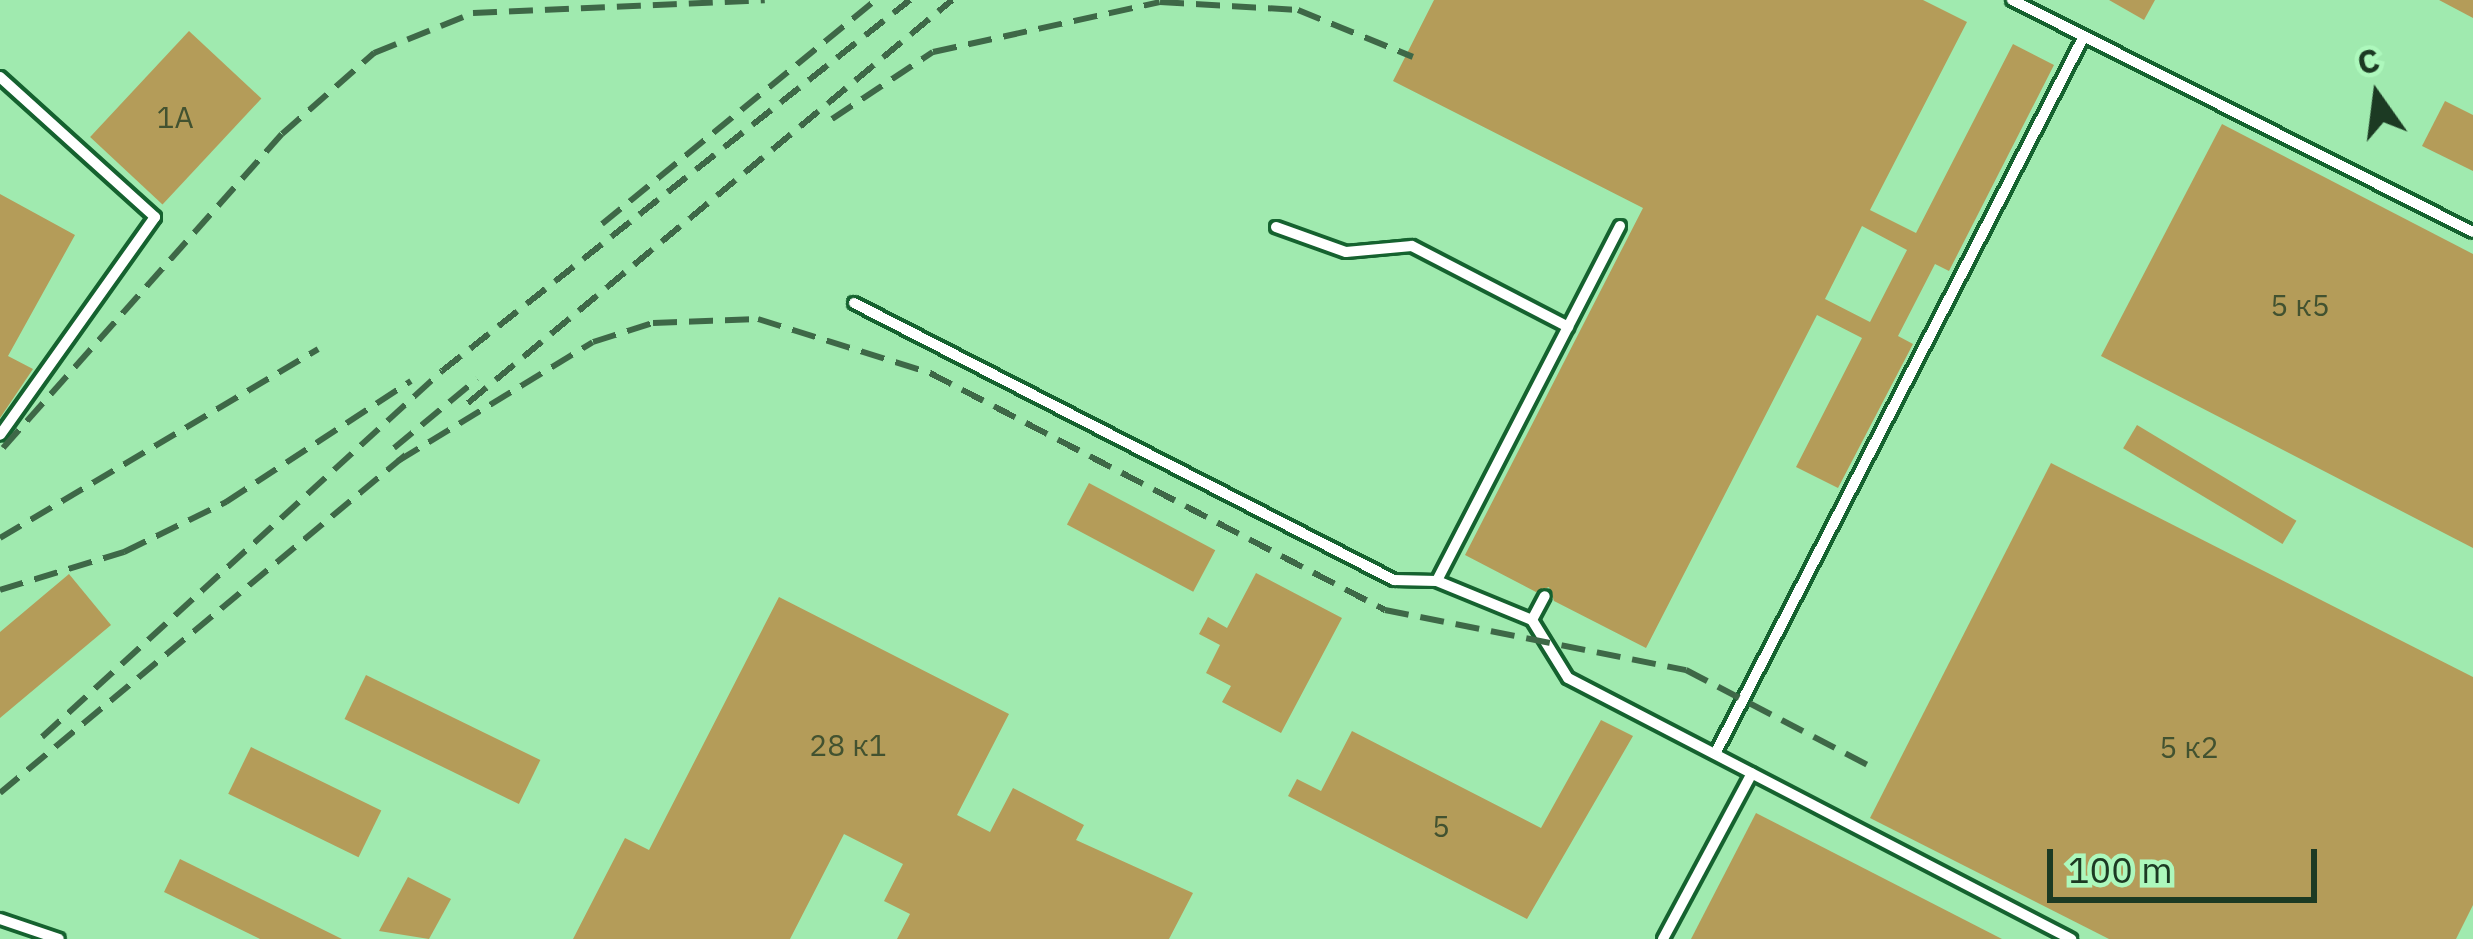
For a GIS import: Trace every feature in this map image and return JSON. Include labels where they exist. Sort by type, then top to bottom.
[{"type":"lane","points":[[2012,0],[2473,232]]},
{"type":"lane","points":[[1715,754],[2084,36]]},
{"type":"lane","points":[[0,77],[155,217],[0,435]]},
{"type":"lane","points":[[1437,581],[1620,226]]},
{"type":"lane","points":[[1276,227],[1346,252],[1412,246],[1568,327]]},
{"type":"lane","points":[[854,303],[1394,580],[1437,581],[1532,620],[1568,678],[2071,939]]},
{"type":"lane","points":[[1532,620],[1545,596]]},
{"type":"lane","points":[[1663,939],[1752,773]]},
{"type":"lane","points":[[0,919],[59,939]]},
{"type":"building","points":[[1434,0],[1923,0],[1967,22],[1870,210],[1916,233],[2013,44],[2054,65],[1949,271],[1935,264],[1898,336],[1913,344],[1838,488],[1796,467],[1862,338],[1817,315],[1646,648],[1554,601],[1549,587],[1536,592],[1465,555],[1643,208],[1393,81]],"holes":[[[1862,226],[1907,250],[1870,322],[1825,299]]]},
{"type":"building","points":[[2109,0],[2155,0],[2144,20]]},
{"type":"building","points":[[2439,0],[2473,0],[2473,18]]},
{"type":"building","points":[[189,31],[261,99],[163,205],[90,137]]},
{"type":"building","points":[[2445,101],[2473,115],[2473,171],[2422,146]]},
{"type":"building","points":[[2222,124],[2473,254],[2473,548],[2101,356]]},
{"type":"building","points":[[0,194],[75,235],[8,356],[33,369],[0,418]]},
{"type":"building","points":[[2137,425],[2296,521],[2283,544],[2123,448]]},
{"type":"building","points":[[2051,463],[2473,677],[2473,905],[2456,939],[2109,939],[1870,818]]},
{"type":"building","points":[[1089,483],[1215,550],[1193,592],[1067,524]]},
{"type":"building","points":[[1256,573],[1342,618],[1281,733],[1222,702],[1231,686],[1206,673],[1220,645],[1199,634],[1208,617],[1227,628]]},
{"type":"building","points":[[69,574],[111,625],[0,718],[0,632]]},
{"type":"building","points":[[779,597],[1009,714],[957,815],[990,832],[1013,788],[1084,825],[1076,840],[1193,893],[1169,939],[897,939],[910,914],[884,901],[903,864],[844,834],[790,939],[573,939],[625,838],[649,850]]},
{"type":"building","points":[[366,675],[540,760],[519,804],[345,719]]},
{"type":"building","points":[[1601,720],[1633,736],[1527,919],[1288,796],[1297,779],[1321,791],[1352,731],[1541,828]]},
{"type":"building","points":[[251,747],[381,811],[359,857],[228,794]]},
{"type":"building","points":[[1756,813],[2002,939],[1691,939]]},
{"type":"building","points":[[180,859],[342,939],[260,939],[164,892]]},
{"type":"building","points":[[408,877],[451,899],[429,939],[379,931]]},
{"type":"railway","points":[[3,448],[282,134],[374,53],[473,13],[765,0]]},
{"type":"railway","points":[[602,224],[876,0]]},
{"type":"railway","points":[[42,737],[442,371],[910,0]]},
{"type":"railway","points":[[468,403],[952,0]]},
{"type":"railway","points":[[832,119],[933,52],[1160,2],[1298,10],[1413,57]]},
{"type":"railway","points":[[398,461],[593,342],[653,323],[758,319],[930,373],[1385,610],[1686,670],[1877,770]]},
{"type":"railway","points":[[0,538],[318,349]]},
{"type":"railway","points":[[394,448],[477,379]]},
{"type":"railway","points":[[0,590],[124,552],[226,502],[411,381]]},
{"type":"railway","points":[[0,793],[408,453]]}]
